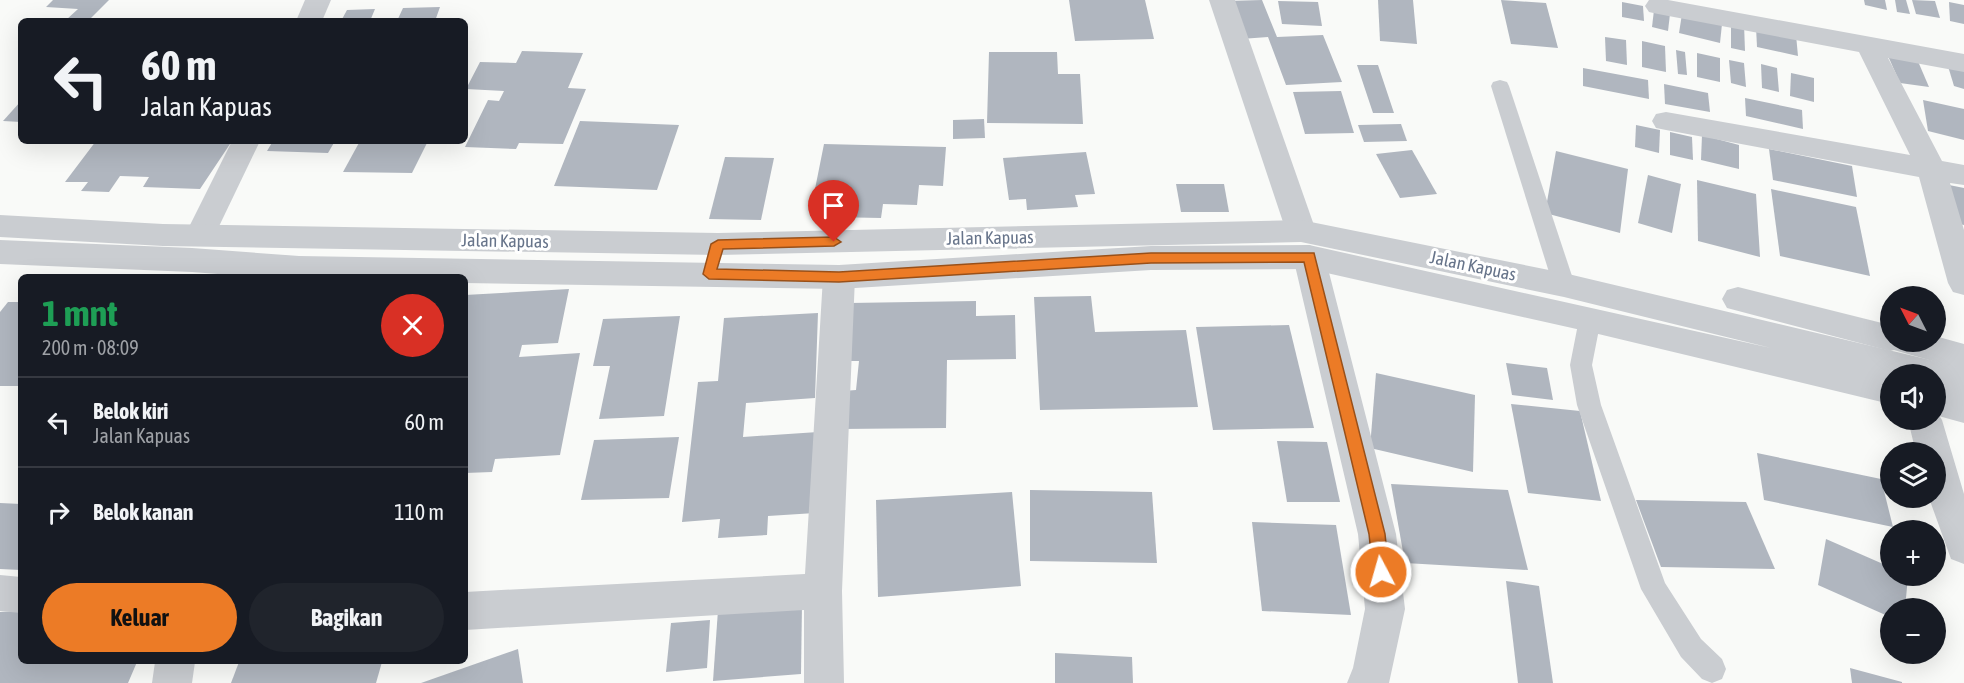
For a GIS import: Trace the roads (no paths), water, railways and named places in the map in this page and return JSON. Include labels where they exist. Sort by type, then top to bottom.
[{"type":"street","points":[[310,18],[318,0]]},
{"type":"street","points":[[1222,0],[1305,244],[1377,534],[1385,609],[1372,676],[1368,683]]},
{"type":"street","points":[[1658,6],[1964,63]]},
{"type":"street","points":[[1869,46],[1931,168],[1964,283]]},
{"type":"street","points":[[1666,121],[1964,175]]},
{"type":"street","points":[[200,235],[245,144]]},
{"type":"street","name":"Jalan Kapuas","points":[[0,226],[200,235],[718,244],[1305,244],[1564,285],[1964,382]]},
{"type":"street","points":[[709,274],[718,244]]},
{"type":"street","name":"Jalan Kapuas","points":[[0,252],[192,260],[297,273],[709,274],[839,277],[1151,258],[1305,244],[1590,319],[1880,388]]},
{"type":"street","points":[[824,683],[823,591],[839,277]]},
{"type":"street","points":[[1738,298],[1880,335]]},
{"type":"street","points":[[1945,352],[1964,357]]},
{"type":"street","points":[[1946,404],[1964,409]]},
{"type":"street","points":[[1946,495],[1964,547]]},
{"type":"street","points":[[468,611],[823,591]]},
{"type":"street","points":[[0,593],[18,595]]},
{"type":"street","points":[[172,683],[175,664]]},
{"type":"lane","points":[[1500,86],[1564,285]]},
{"type":"lane","points":[[1590,319],[1581,365],[1593,416],[1654,589],[1691,648],[1712,669]]}]
